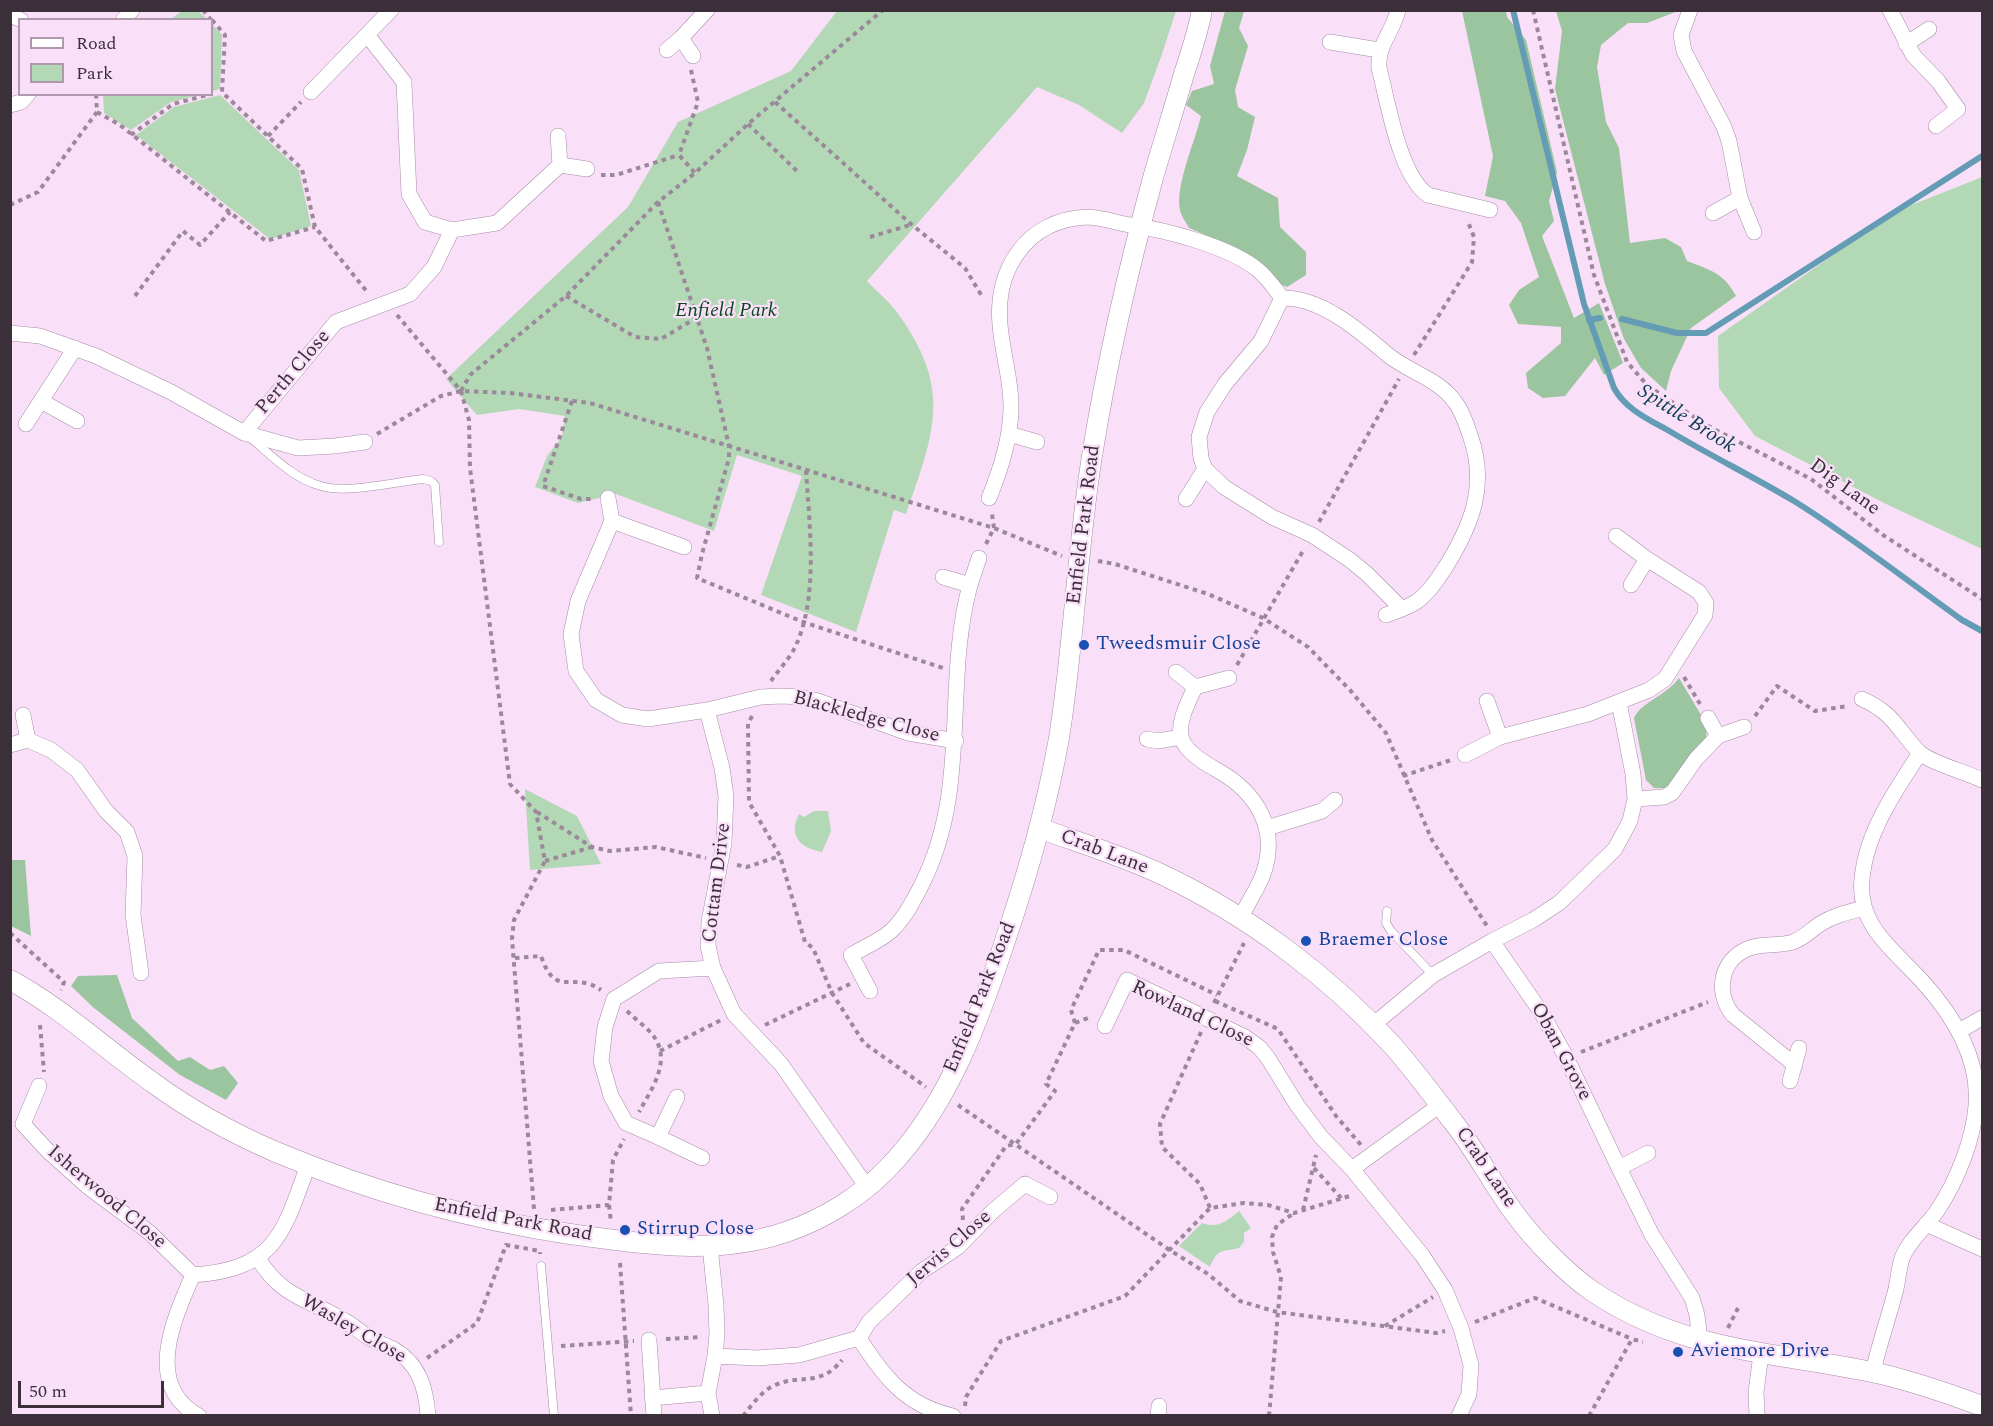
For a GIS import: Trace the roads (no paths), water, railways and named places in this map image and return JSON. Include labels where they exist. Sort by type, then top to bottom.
[{"type":"street","points":[[311,92],[391,10]]},
{"type":"street","points":[[667,50],[707,10]]},
{"type":"street","name":"Enfield Park Road","points":[[10,980],[51,1005],[154,1084],[198,1113],[254,1142],[308,1165],[414,1200],[532,1228],[626,1242],[710,1246],[734,1244],[783,1233],[837,1208],[867,1187],[885,1172],[919,1131],[964,1050],[999,960],[1029,869],[1054,761],[1065,690],[1093,451],[1118,316],[1140,226],[1202,10]]},
{"type":"street","points":[[1398,10],[1379,50],[1379,68],[1407,170],[1421,190],[1428,195],[1490,210]]},
{"type":"street","points":[[1690,10],[1681,35],[1684,51],[1726,134],[1740,198],[1754,232]]},
{"type":"street","points":[[1890,10],[1913,55],[1945,90],[1958,109],[1936,126]]},
{"type":"street","points":[[1906,44],[1929,29]]},
{"type":"street","points":[[368,36],[404,82],[409,194],[425,222],[452,231],[497,223],[560,165]]},
{"type":"street","points":[[681,38],[693,56]]},
{"type":"street","points":[[1330,42],[1379,50]]},
{"type":"street","points":[[10,105],[21,102],[26,96]]},
{"type":"street","points":[[558,136],[560,165]]},
{"type":"street","points":[[560,165],[587,169]]},
{"type":"street","points":[[1713,213],[1740,198]]},
{"type":"street","points":[[990,498],[1002,467],[1009,434],[1011,408],[1010,382],[998,302],[1002,282],[1017,253],[1041,231],[1056,223],[1087,217],[1104,218],[1177,236],[1236,256],[1261,272],[1282,298],[1302,299],[1319,306],[1364,335],[1406,367],[1438,385],[1456,403],[1473,441],[1479,478],[1473,514],[1451,559],[1426,593],[1417,602],[1386,615]]},
{"type":"street","name":"Perth Close","points":[[244,433],[336,322],[410,294],[434,267],[452,231]]},
{"type":"street","points":[[1282,298],[1261,341],[1225,384],[1207,412],[1202,424],[1199,447],[1205,468],[1224,487],[1272,517],[1312,535],[1358,567],[1402,609]]},
{"type":"street","name":"Perth Close","points":[[10,333],[40,336],[75,348],[171,392],[244,433],[298,448],[365,442]]},
{"type":"street","points":[[26,424],[75,348]]},
{"type":"street","points":[[41,401],[77,421]]},
{"type":"street","points":[[1009,434],[1037,442]]},
{"type":"street","points":[[1186,500],[1205,468]]},
{"type":"street","points":[[608,498],[612,521],[684,547]]},
{"type":"street","name":"Blackledge Close","points":[[612,521],[578,601],[571,634],[576,671],[596,700],[622,715],[648,720],[707,710],[761,697],[782,696],[818,701],[908,733],[956,741]]},
{"type":"street","points":[[1465,755],[1500,737],[1588,714],[1619,702],[1658,685],[1676,664],[1705,615],[1706,603],[1699,592],[1647,560],[1616,536]]},
{"type":"street","name":"Blackledge Close","points":[[870,991],[851,955],[890,933],[905,914],[926,876],[945,822],[956,741],[960,626],[979,558]]},
{"type":"street","points":[[1631,585],[1647,560]]},
{"type":"street","points":[[943,577],[970,585]]},
{"type":"street","points":[[1176,672],[1195,687]]},
{"type":"street","points":[[1195,687],[1229,678]]},
{"type":"street","points":[[1195,687],[1182,723],[1180,737],[1190,751],[1203,762],[1226,775],[1251,797],[1267,828],[1269,844],[1267,861],[1247,922]]},
{"type":"street","points":[[1862,699],[1877,705],[1889,714],[1920,753],[1983,780]]},
{"type":"street","points":[[1487,701],[1500,737]]},
{"type":"street","points":[[1373,1025],[1433,975],[1533,920],[1559,903],[1615,849],[1630,821],[1635,800],[1633,774],[1619,702]]},
{"type":"street","name":"Cottam Drive","points":[[707,710],[722,768],[726,796],[726,821],[721,862],[709,922],[708,946],[712,968],[734,1014],[781,1064],[867,1187]]},
{"type":"street","points":[[23,715],[28,740]]},
{"type":"street","points":[[1708,718],[1718,736]]},
{"type":"street","points":[[1635,800],[1672,794],[1696,759],[1718,736],[1744,727]]},
{"type":"street","points":[[1147,739],[1168,740],[1180,737]]},
{"type":"street","points":[[10,745],[28,740],[51,750],[77,770],[106,811],[127,832],[135,856],[133,915],[141,973]]},
{"type":"street","points":[[1873,1372],[1902,1258],[1945,1197],[1969,1139],[1976,1107],[1977,1089],[1974,1072],[1959,1031],[1949,1014],[1921,980],[1878,936],[1864,908],[1862,879],[1876,829],[1893,794],[1920,753]]},
{"type":"street","points":[[1267,828],[1322,811],[1335,800]]},
{"type":"street","name":"Crab Lane","points":[[1039,828],[1161,874],[1247,922],[1319,976],[1373,1025],[1414,1070],[1463,1134],[1515,1214],[1550,1255],[1592,1291],[1636,1316],[1700,1341],[1761,1354],[1873,1372],[1938,1390],[1983,1406]]},
{"type":"street","points":[[1795,1065],[1733,1015],[1723,997],[1721,986],[1723,975],[1736,956],[1747,949],[1760,945],[1794,942],[1828,919],[1864,908]]},
{"type":"street","name":"Oban Grove","points":[[1494,940],[1541,1012],[1566,1057],[1652,1235],[1692,1298],[1697,1315],[1700,1341]]},
{"type":"street","points":[[702,1158],[626,1123],[611,1096],[601,1061],[604,1027],[614,999],[659,971],[712,968]]},
{"type":"street","name":"Rowland Close","points":[[1106,1026],[1127,980],[1245,1037],[1268,1058],[1297,1105],[1321,1137],[1352,1169],[1422,1255],[1445,1290],[1461,1328],[1471,1365],[1469,1394],[1459,1416]]},
{"type":"street","points":[[1959,1031],[1983,1018]]},
{"type":"street","points":[[1790,1081],[1799,1048]]},
{"type":"street","name":"Isherwood Close","points":[[39,1086],[23,1124],[48,1151],[87,1186],[150,1233],[193,1275]]},
{"type":"street","points":[[658,1137],[677,1096]]},
{"type":"street","points":[[1352,1169],[1440,1105]]},
{"type":"street","points":[[1619,1168],[1648,1153]]},
{"type":"street","points":[[199,1416],[180,1402],[173,1388],[167,1358],[168,1344],[176,1314],[193,1275],[229,1270],[257,1257],[268,1249],[284,1229],[308,1165]]},
{"type":"street","name":"Jervis Close","points":[[859,1338],[869,1323],[922,1272],[964,1242],[993,1211],[1025,1184],[1050,1197]]},
{"type":"street","points":[[1926,1224],[1983,1249]]},
{"type":"street","points":[[710,1246],[716,1305],[715,1356],[708,1393],[712,1416]]},
{"type":"street","name":"Wasley Close","points":[[257,1257],[270,1277],[291,1294],[344,1320],[368,1337],[403,1355],[414,1367],[423,1384],[428,1416]]},
{"type":"street","points":[[715,1356],[757,1358],[799,1355],[859,1338],[878,1368],[894,1386],[923,1405],[953,1416]]},
{"type":"street","points":[[649,1341],[654,1416]]},
{"type":"street","points":[[1757,1416],[1756,1392],[1761,1354]]},
{"type":"street","points":[[652,1398],[708,1393]]},
{"type":"lane","points":[[244,433],[292,472],[321,486],[340,488],[423,479],[431,481],[435,485],[439,542]]},
{"type":"lane","points":[[1387,911],[1386,923],[1391,930],[1433,975]]},
{"type":"lane","points":[[541,1266],[554,1416]]},
{"type":"waterway","name":"Spittle Brook","points":[[1513,10],[1584,304],[1614,388],[1619,396],[1647,419],[1816,515],[1962,620],[1982,631]]},
{"type":"waterway","points":[[1622,319],[1677,333],[1706,333],[1982,156]]},
{"type":"waterway","points":[[1589,320],[1600,318]]},
{"type":"place","name":"Tweedsmuir Close","points":[[1084,645]]},
{"type":"place","name":"Braemer Close","points":[[1306,941]]},
{"type":"place","name":"Stirrup Close","points":[[625,1230]]},
{"type":"place","name":"Aviemore Drive","points":[[1678,1352]]},
{"type":"park label","name":"Enfield Park","points":[[726,312]]}]
